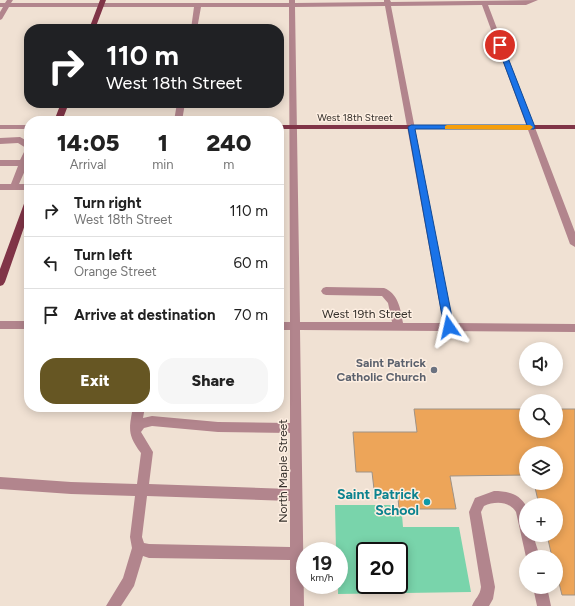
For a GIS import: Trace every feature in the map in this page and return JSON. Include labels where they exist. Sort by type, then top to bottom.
[{"type":"main road","points":[[94,24],[102,3]]},
{"type":"main road","name":"West 18th Street","points":[[284,127],[575,128]]},
{"type":"main road","points":[[0,282],[24,216]]},
{"type":"street","points":[[0,5],[9,3],[198,5],[387,2],[526,3],[536,0]]},
{"type":"street","points":[[387,2],[449,327]]},
{"type":"street","points":[[483,2],[575,244]]},
{"type":"street","points":[[0,18],[9,3]]},
{"type":"street","name":"North Maple Street","points":[[292,3],[297,542]]},
{"type":"street","points":[[195,24],[198,5]]},
{"type":"street","points":[[24,127],[2,127],[0,139],[20,140],[24,144]]},
{"type":"street","points":[[0,163],[24,163]]},
{"type":"street","points":[[14,187],[24,167]]},
{"type":"street","points":[[0,187],[24,187]]},
{"type":"street","points":[[326,291],[384,292],[390,296],[395,306],[398,327]]},
{"type":"street","points":[[0,325],[24,325]]},
{"type":"street","name":"West 19th Street","points":[[284,326],[575,328]]},
{"type":"street","points":[[113,606],[129,581],[139,548],[136,537],[147,452],[137,439],[135,430],[138,412]]},
{"type":"street","points":[[135,430],[141,424],[152,421],[218,427],[296,428]]},
{"type":"street","points":[[0,483],[141,491],[296,495]]},
{"type":"street","points":[[479,606],[486,598],[488,587],[475,512],[479,502],[492,496],[511,498],[519,506]]},
{"type":"street","points":[[139,548],[149,551],[296,554]]},
{"type":"street","name":"North Maple Street","points":[[297,594],[297,606]]},
{"type":"street","points":[[541,594],[544,606]]},
{"type":"green space","points":[[335,505],[393,505],[395,515],[402,515],[403,527],[459,527],[471,592],[408,593],[408,542],[356,542],[356,594],[348,594],[348,542],[336,542]]},
{"type":"building","name":"Saint Patrick School","points":[[414,409],[519,409],[519,438],[563,438],[563,409],[575,409],[575,595],[562,595],[563,550],[550,550],[549,542],[563,542],[563,498],[537,498],[536,490],[563,490],[563,446],[519,446],[519,475],[450,476],[456,509],[399,509],[398,498],[375,498],[372,472],[356,472],[353,432],[417,432]]},
{"type":"slow traffic","points":[[447,127],[530,127]]},
{"type":"place","name":"Saint Patrick Catholic Church","points":[[434,370]]},
{"type":"place","name":"Saint Patrick School","points":[[427,502]]},
{"type":"route","points":[[449,327],[411,127],[531,127],[500,45]]}]
